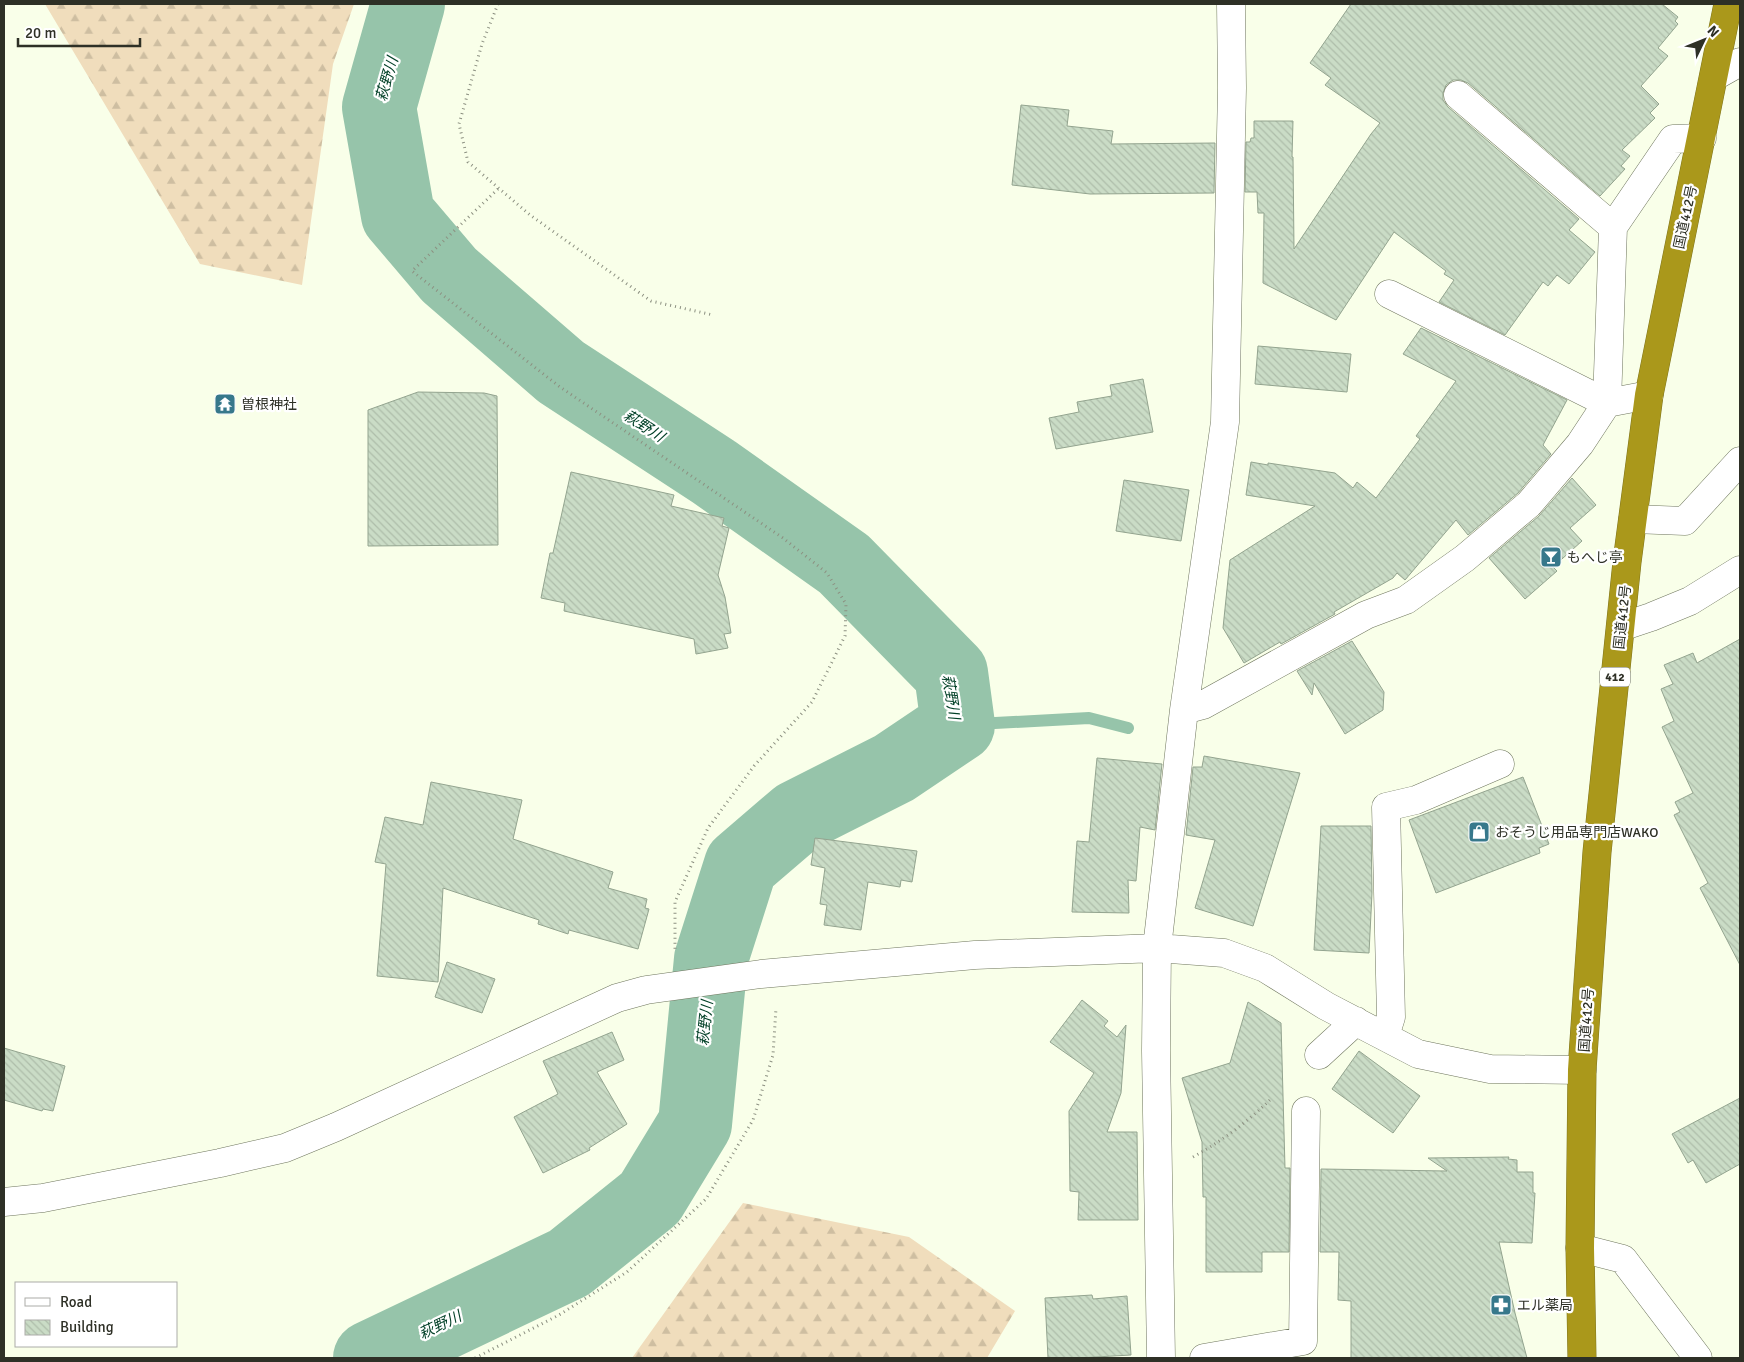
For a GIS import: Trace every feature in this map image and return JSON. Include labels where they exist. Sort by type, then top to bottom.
[{"type":"highway","name":"国道412号","points":[[1582,1358],[1580,1248],[1582,1070],[1598,852],[1620,627],[1650,394],[1728,4]]},
{"type":"street","points":[[1161,1358],[1156,1051],[1157,948],[1184,710],[1225,422],[1232,88],[1231,4]]},
{"type":"street","points":[[1715,76],[1740,62]]},
{"type":"street","points":[[1458,95],[1613,227]]},
{"type":"street","points":[[1184,710],[1203,705],[1366,615],[1406,600],[1465,558],[1529,504],[1580,444],[1607,403],[1613,227],[1673,139],[1702,138]]},
{"type":"street","points":[[1389,294],[1607,403],[1650,394]]},
{"type":"street","points":[[1633,519],[1685,521],[1740,461]]},
{"type":"street","points":[[1620,627],[1690,601],[1740,570]]},
{"type":"street","points":[[1385,1036],[1391,1017],[1386,807],[1416,800],[1500,764]]},
{"type":"street","points":[[4,1202],[43,1198],[220,1163],[285,1148],[336,1127],[617,998],[646,990],[769,973],[975,955],[1157,948],[1224,953],[1265,968],[1326,1006],[1418,1054],[1490,1069],[1582,1070]]},
{"type":"street","points":[[1319,1055],[1356,1022]]},
{"type":"street","points":[[1204,1358],[1303,1341],[1306,1111]]},
{"type":"street","points":[[1580,1248],[1623,1259],[1698,1358]]},
{"type":"path","points":[[498,4],[482,44],[459,124],[468,162],[530,215],[651,302],[712,315]]},
{"type":"path","points":[[498,189],[412,271],[560,387],[783,538],[827,574],[846,604],[846,636],[812,702],[754,766],[708,828],[675,902],[675,985]]},
{"type":"path","points":[[475,1358],[559,1315],[627,1272],[706,1198],[753,1120],[773,1055],[769,973]]},
{"type":"path","points":[[1158,1172],[1177,1165],[1217,1143],[1247,1122],[1275,1095]]},
{"type":"green space","points":[[45,4],[354,4],[333,64],[302,285],[200,264]]},
{"type":"green space","points":[[743,1203],[909,1237],[1015,1311],[987,1358],[632,1358]]},
{"type":"building","points":[[1351,4],[1662,4],[1678,17],[1675,21],[1678,24],[1658,48],[1668,56],[1641,86],[1659,104],[1650,113],[1655,118],[1622,150],[1630,156],[1621,166],[1625,169],[1600,196],[1468,83],[1461,80],[1453,80],[1446,85],[1443,100],[1448,107],[1579,219],[1569,230],[1595,252],[1569,284],[1557,275],[1548,286],[1543,282],[1505,335],[1439,302],[1454,280],[1444,274],[1446,271],[1394,232],[1336,320],[1263,283],[1264,213],[1258,213],[1257,192],[1245,192],[1246,142],[1250,142],[1251,138],[1254,138],[1254,121],[1293,121],[1294,249],[1380,123],[1325,85],[1331,78],[1310,63]]},
{"type":"building","points":[[1021,105],[1069,110],[1067,126],[1113,131],[1111,144],[1215,143],[1214,193],[1090,194],[1012,185]]},
{"type":"building","points":[[1421,328],[1567,400],[1543,445],[1551,454],[1518,493],[1468,535],[1456,520],[1405,580],[1397,573],[1393,578],[1334,612],[1335,614],[1244,663],[1223,628],[1230,560],[1315,506],[1246,495],[1251,462],[1335,473],[1353,488],[1357,482],[1376,498],[1420,439],[1416,436],[1456,381],[1403,354]]},
{"type":"building","points":[[1258,346],[1351,354],[1347,392],[1255,384]]},
{"type":"building","points":[[1143,379],[1153,432],[1056,449],[1049,418],[1079,412],[1077,402],[1112,396],[1110,385]]},
{"type":"building","points":[[418,392],[484,393],[497,396],[498,545],[368,546],[368,410]]},
{"type":"building","points":[[571,472],[674,495],[671,506],[724,518],[722,526],[729,528],[718,575],[725,597],[731,633],[724,634],[728,648],[696,654],[694,639],[564,611],[565,603],[541,598],[550,553],[553,553]]},
{"type":"building","points":[[1572,478],[1596,505],[1570,528],[1582,541],[1553,567],[1557,571],[1525,599],[1489,558],[1539,516]]},
{"type":"building","points":[[1124,480],[1189,490],[1181,541],[1116,531]]},
{"type":"building","points":[[1740,639],[1740,965],[1700,888],[1708,883],[1674,815],[1680,812],[1675,802],[1693,793],[1662,727],[1674,721],[1661,689],[1673,684],[1664,665],[1693,653],[1697,663]]},
{"type":"building","points":[[1352,641],[1384,692],[1383,710],[1345,734],[1314,683],[1312,695],[1297,671]]},
{"type":"building","points":[[1204,756],[1300,773],[1253,926],[1195,908],[1215,840],[1186,835],[1193,767],[1202,767]]},
{"type":"building","points":[[1097,758],[1162,764],[1155,830],[1140,827],[1136,881],[1128,880],[1129,913],[1072,912],[1077,841],[1089,842]]},
{"type":"building","name":"おそうじ用品専門店WAKO","points":[[1523,777],[1549,844],[1539,848],[1540,853],[1436,893],[1409,820]]},
{"type":"building","points":[[431,782],[522,800],[513,839],[613,872],[608,888],[647,899],[645,908],[649,909],[638,949],[569,930],[568,934],[538,924],[539,920],[443,888],[438,982],[377,976],[386,864],[375,862],[385,817],[423,825]]},
{"type":"building","points":[[1321,826],[1371,826],[1372,893],[1369,953],[1314,950]]},
{"type":"building","points":[[815,838],[917,851],[912,882],[901,880],[900,887],[868,882],[861,930],[824,925],[827,905],[820,904],[825,868],[811,865]]},
{"type":"building","points":[[447,962],[495,979],[482,1013],[435,997]]},
{"type":"building","points":[[1082,1000],[1108,1021],[1104,1026],[1117,1037],[1126,1025],[1121,1093],[1107,1132],[1137,1132],[1138,1220],[1078,1220],[1079,1192],[1070,1191],[1069,1111],[1094,1073],[1050,1042]]},
{"type":"building","points":[[1248,1002],[1281,1023],[1285,1168],[1290,1168],[1289,1252],[1262,1252],[1262,1272],[1206,1272],[1206,1197],[1203,1197],[1202,1142],[1182,1078],[1230,1063]]},
{"type":"building","points":[[612,1032],[624,1060],[597,1072],[627,1124],[589,1148],[590,1150],[543,1173],[514,1117],[558,1094],[543,1061]]},
{"type":"building","points":[[4,1048],[65,1066],[53,1111],[43,1109],[42,1111],[4,1100]]},
{"type":"building","points":[[1359,1051],[1420,1096],[1393,1133],[1332,1089]]},
{"type":"building","points":[[1740,1098],[1740,1164],[1706,1183],[1693,1160],[1688,1163],[1672,1134]]},
{"type":"building","points":[[1509,1157],[1508,1159],[1517,1160],[1517,1172],[1533,1172],[1533,1193],[1535,1193],[1532,1243],[1499,1242],[1527,1358],[1351,1358],[1351,1301],[1338,1300],[1339,1252],[1320,1252],[1321,1169],[1447,1171],[1428,1158]]},
{"type":"building","points":[[1092,1295],[1093,1299],[1127,1296],[1131,1355],[1048,1358],[1045,1298]]},
{"type":"waterway","name":"萩野川","points":[[370,1358],[569,1263],[650,1198],[695,1124],[711,959],[741,865],[797,817],[894,768],[958,725],[951,673],[844,564],[714,472],[561,372],[449,275],[398,215],[379,107],[408,4]]},
{"type":"waterway","points":[[958,725],[1089,718],[1128,728]]},
{"type":"place","name":"曽根神社","points":[[225,404]]},
{"type":"place","name":"もへじ亭","points":[[1551,557]]},
{"type":"place","name":"おそうじ用品専門店WAKO","points":[[1479,832]]},
{"type":"place","name":"エル薬局","points":[[1501,1305]]}]
